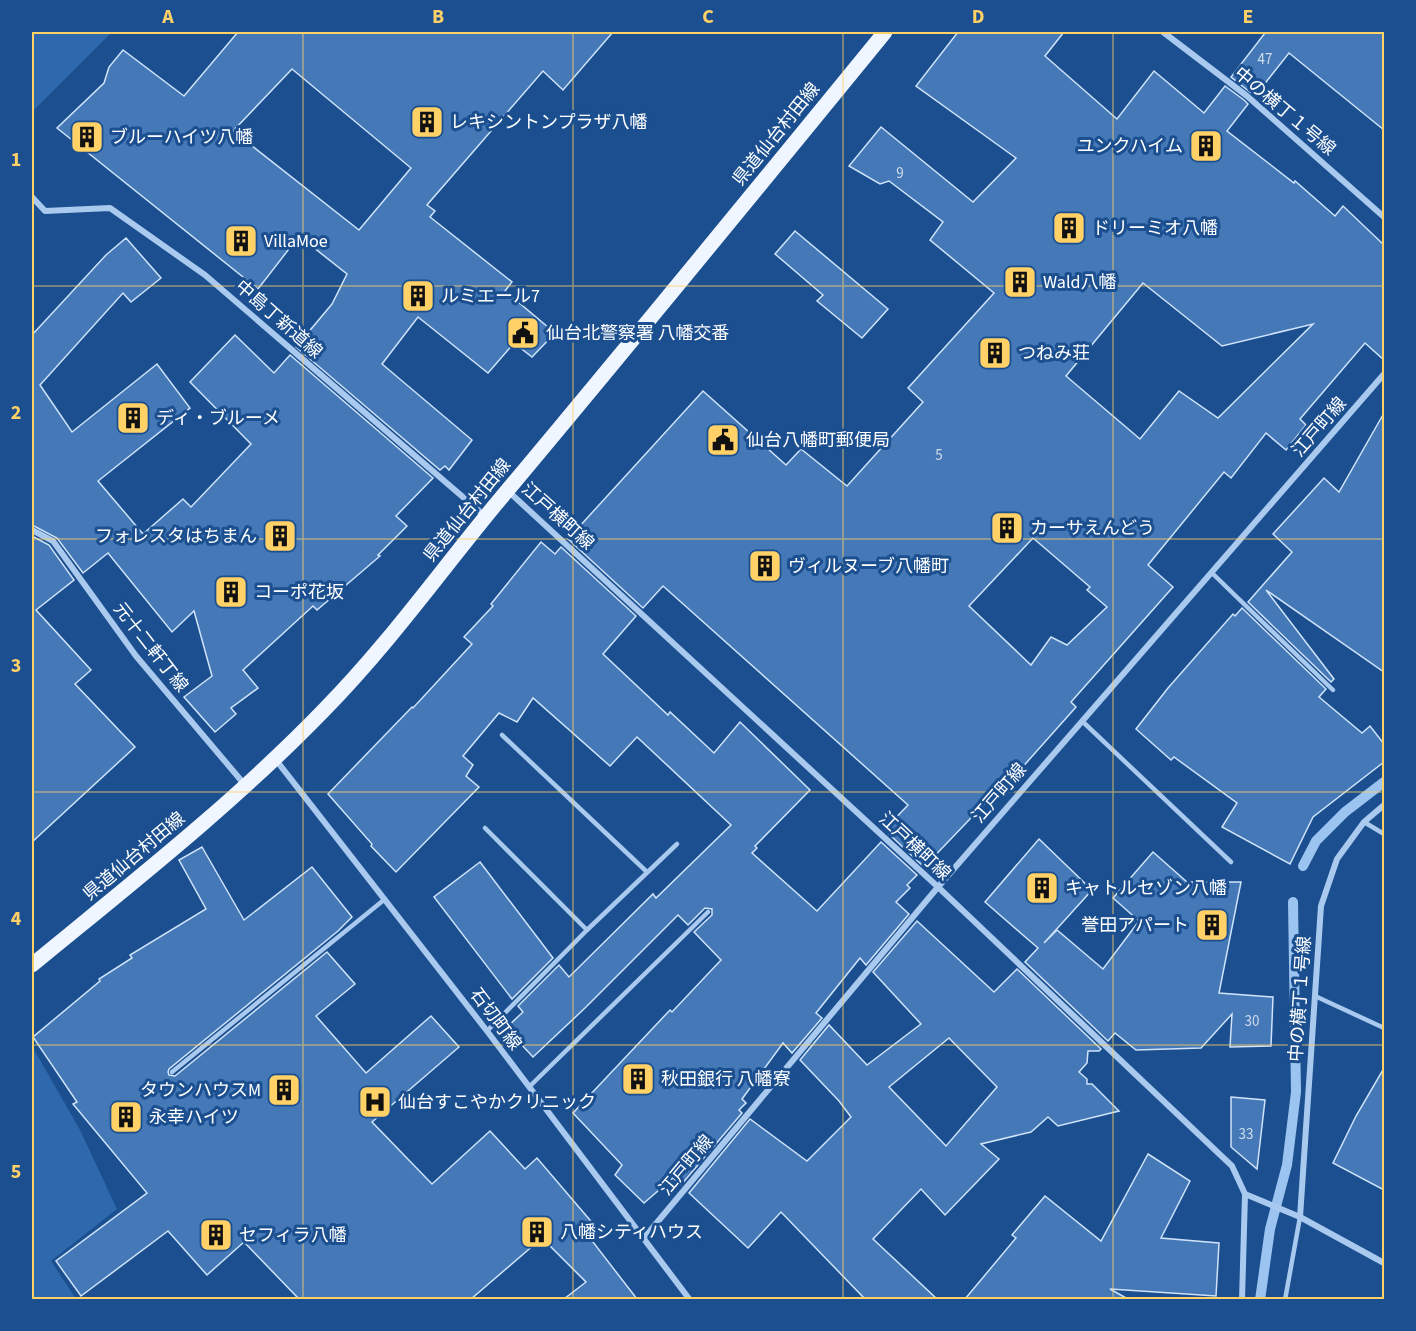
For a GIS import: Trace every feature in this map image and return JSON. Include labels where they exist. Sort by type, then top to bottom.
[{"type":"main road","name":"県道仙台村田線","points":[[32,966],[214,815],[327,708],[394,632],[885,32]]},
{"type":"street","name":"中の横丁１号線","points":[[1163,32],[1247,96],[1384,217]]},
{"type":"street","name":"中島丁新道線","points":[[32,197],[45,211],[110,208],[139,228],[205,275],[486,517]]},
{"type":"street","name":"江戸町線","points":[[644,1238],[938,887],[1384,374]]},
{"type":"street","name":"江戸横町線","points":[[508,490],[938,887],[1232,1167],[1245,1194]]},
{"type":"street","name":"元十二軒丁線","points":[[32,530],[53,541],[136,656],[246,786]]},
{"type":"street","name":"石切町線","points":[[275,759],[487,1031],[690,1299]]},
{"type":"street","name":"中の横丁１号線","points":[[1300,1217],[1321,906],[1337,859],[1364,822],[1384,805]]},
{"type":"street","points":[[1242,1299],[1245,1194],[1300,1217],[1384,1263]]},
{"type":"lane","points":[[1212,573],[1333,690]]},
{"type":"lane","points":[[1082,721],[1231,862]]},
{"type":"lane","points":[[502,735],[647,872]]},
{"type":"lane","points":[[1364,822],[1384,834]]},
{"type":"lane","points":[[485,828],[587,930]]},
{"type":"lane","points":[[487,1031],[587,930],[677,844]]},
{"type":"lane","points":[[172,1072],[385,899]]},
{"type":"lane","points":[[529,1087],[708,912]]},
{"type":"lane","points":[[1315,996],[1384,1028]]},
{"type":"lane","points":[[1285,1299],[1300,1217]]},
{"type":"shaded area","points":[[32,32],[112,32],[32,112]]},
{"type":"shaded area","points":[[32,1046],[80,1130],[117,1209],[51,1261],[76,1299],[32,1299]]},
{"type":"building","points":[[238,32],[613,32],[563,90],[543,71],[427,205],[435,211],[430,217],[512,282],[505,291],[555,333],[532,357],[514,343],[488,373],[418,317],[382,364],[472,440],[449,470],[445,466],[440,470],[296,347],[332,304],[347,274],[299,236],[258,289],[57,128],[104,83],[109,67],[123,50],[184,96]],"holes":[[[292,69],[411,168],[359,230],[233,131]]]},
{"type":"building","points":[[958,32],[1064,32],[1045,56],[1117,119],[1154,71],[1204,113],[1225,86],[1248,104],[1227,131],[1294,183],[1295,181],[1335,216],[1343,206],[1384,245],[1384,360],[1365,343],[1300,419],[1306,425],[1286,450],[1266,433],[1231,478],[1224,472],[1148,565],[1173,587],[1071,702],[1076,707],[995,798],[992,796],[924,867],[889,834],[892,831],[887,827],[908,805],[663,586],[643,608],[568,539],[703,391],[786,465],[801,449],[847,486],[923,402],[908,388],[994,293],[930,240],[943,222],[889,181],[880,184],[849,166],[881,127],[973,202],[1016,158],[916,86]],"holes":[[[1143,283],[1222,346],[1313,324],[1218,418],[1179,391],[1140,439],[1066,376]],[[1033,538],[1090,587],[1087,590],[1107,607],[1067,645],[1051,637],[1031,665],[969,606]]]},
{"type":"building","points":[[1263,32],[1384,32],[1384,130],[1289,53],[1255,96],[1231,77],[1265,33]]},
{"type":"building","points":[[795,231],[888,309],[862,338],[817,301],[823,295],[775,254]]},
{"type":"building","points":[[126,238],[161,278],[131,302],[123,293],[40,385],[72,432],[157,364],[190,408],[98,481],[143,534],[183,499],[191,507],[251,444],[190,382],[235,335],[274,373],[290,355],[433,478],[396,516],[407,526],[378,555],[380,556],[317,610],[313,606],[243,670],[258,688],[231,708],[236,714],[215,732],[184,697],[212,676],[194,611],[172,632],[108,553],[83,573],[57,538],[32,525],[32,335],[106,255]]},
{"type":"building","points":[[1384,413],[1384,672],[1266,590],[1334,679],[1331,682],[1248,602],[1292,552],[1273,534],[1324,478],[1339,492]]},
{"type":"building","points":[[32,536],[49,545],[74,580],[36,610],[91,670],[75,684],[135,747],[32,842]]},
{"type":"building","points":[[541,542],[555,554],[561,547],[636,616],[603,654],[668,715],[670,712],[714,753],[740,722],[810,790],[755,846],[757,848],[752,853],[817,911],[881,842],[917,875],[907,885],[910,888],[896,902],[909,914],[866,965],[860,958],[816,1013],[822,1018],[792,1053],[783,1043],[742,1099],[746,1103],[739,1110],[742,1113],[681,1185],[673,1178],[644,1203],[615,1175],[622,1165],[573,1113],[670,1010],[672,1012],[721,960],[694,932],[712,915],[712,909],[705,908],[688,925],[678,915],[533,1057],[506,1028],[523,1012],[518,1006],[559,965],[569,977],[653,894],[656,898],[731,825],[637,737],[610,766],[533,698],[517,722],[499,713],[463,756],[473,765],[466,776],[479,787],[396,872],[328,794],[472,644],[464,637],[493,606],[491,604]]},
{"type":"building","points":[[1242,608],[1326,689],[1319,697],[1362,733],[1370,726],[1384,744],[1384,762],[1313,817],[1290,864],[1222,827],[1237,803],[1174,757],[1171,760],[1136,729],[1168,688],[1233,614],[1235,616]]},
{"type":"building","points":[[1039,839],[1092,890],[1044,943],[1057,930],[1103,969],[1139,921],[1113,898],[1153,852],[1187,882],[1241,882],[1219,993],[1273,997],[1271,1046],[1230,1047],[1232,1014],[1201,1048],[1136,1050],[1115,1033],[1108,1041],[1025,962],[1038,948],[985,902]]},
{"type":"building","points":[[202,847],[244,920],[312,867],[352,917],[338,931],[169,1069],[169,1075],[175,1076],[327,952],[355,984],[316,1016],[366,1073],[431,1016],[459,1047],[372,1122],[432,1184],[490,1131],[525,1169],[537,1158],[595,1226],[586,1233],[637,1299],[564,1299],[586,1282],[542,1238],[471,1299],[299,1299],[244,1242],[207,1275],[168,1231],[81,1296],[56,1261],[147,1193],[73,1104],[77,1102],[33,1037],[100,981],[99,979],[132,958],[130,955],[206,909],[179,860]]},
{"type":"building","points":[[480,862],[553,958],[512,999],[434,897]]},
{"type":"building","points":[[917,921],[994,992],[1017,969],[1101,1049],[1088,1051],[1087,1063],[1079,1072],[1087,1079],[1087,1084],[1092,1084],[1119,1111],[1058,1126],[1048,1117],[1031,1132],[981,1144],[999,1159],[945,1215],[921,1189],[873,1239],[937,1299],[865,1299],[781,1212],[748,1248],[689,1193],[750,1119],[807,1161],[851,1117],[800,1060],[829,1025],[867,1065],[921,1024],[873,972]],"holes":[[[949,1038],[997,1087],[946,1146],[889,1087]]]},
{"type":"building","points":[[1384,1068],[1384,1190],[1333,1163],[1356,1116]]},
{"type":"building","points":[[1231,1097],[1265,1100],[1257,1169],[1231,1147]]},
{"type":"building","points":[[1148,1154],[1190,1181],[1161,1238],[1219,1243],[1216,1296],[1110,1289],[1128,1299],[965,1299],[1016,1238],[1012,1235],[1045,1196],[1101,1241]]},
{"type":"waterway","points":[[1303,866],[1316,841],[1345,812],[1384,782]]},
{"type":"waterway","points":[[1260,1300],[1270,1229],[1287,1165],[1296,1092],[1293,902]]},
{"type":"place","name":"レキシントンプラザ八幡","points":[[427,122]]},
{"type":"place","name":"ブルーハイツ八幡","points":[[87,137]]},
{"type":"place","name":"ユンクハイム","points":[[1206,146]]},
{"type":"place","name":"ドリーミオ八幡","points":[[1069,228]]},
{"type":"place","name":"VillaMoe","points":[[241,241]]},
{"type":"place","name":"Wald八幡","points":[[1020,282]]},
{"type":"place","name":"ルミエール7","points":[[418,296]]},
{"type":"place","name":"仙台北警察署 八幡交番","points":[[523,333]]},
{"type":"place","name":"つねみ荘","points":[[995,353]]},
{"type":"place","name":"ディ・ブルーメ","points":[[133,418]]},
{"type":"place","name":"仙台八幡町郵便局","points":[[723,440]]},
{"type":"place","name":"カーサえんどう","points":[[1007,528]]},
{"type":"place","name":"フォレスタはちまん","points":[[280,536]]},
{"type":"place","name":"ヴィルヌーブ八幡町","points":[[765,566]]},
{"type":"place","name":"コーポ花坂","points":[[231,592]]},
{"type":"place","name":"キャトルセゾン八幡","points":[[1042,888]]},
{"type":"place","name":"誉田アパート","points":[[1212,925]]},
{"type":"place","name":"秋田銀行 八幡寮","points":[[638,1079]]},
{"type":"place","name":"タウンハウスM","points":[[284,1090]]},
{"type":"place","name":"仙台すこやかクリニック","points":[[375,1102]]},
{"type":"place","name":"永幸ハイツ","points":[[126,1117]]},
{"type":"place","name":"八幡シティハウス","points":[[537,1232]]},
{"type":"place","name":"セフィラ八幡","points":[[216,1235]]}]
